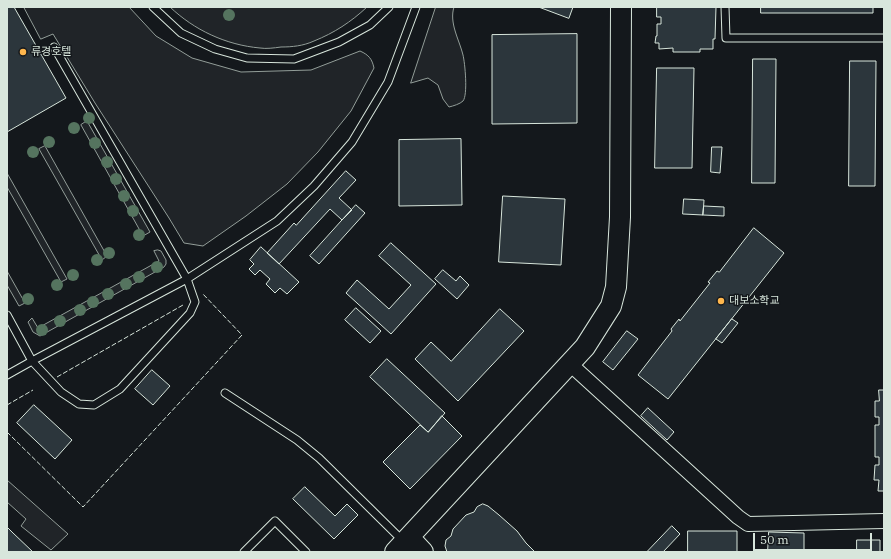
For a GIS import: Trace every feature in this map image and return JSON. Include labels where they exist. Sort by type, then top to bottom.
[{"type":"street","points":[[423,552],[403,544],[585,348],[611,306],[616,287],[620,217],[621,7]]},
{"type":"street","points":[[570,364],[738,517],[748,524],[884,521]]},
{"type":"lane","points":[[153,7],[181,33],[215,48],[247,58],[294,59],[339,42],[364,29],[389,7]]},
{"type":"lane","points":[[7,375],[187,279],[277,220],[314,186],[352,142],[388,82],[416,7]]},
{"type":"lane","points":[[725,7],[726,38],[884,38]]},
{"type":"lane","points":[[7,315],[32,361],[61,392],[79,404],[94,405],[120,389],[190,313],[195,302],[187,279],[54,47]]},
{"type":"lane","points":[[225,393],[297,440],[320,458],[403,544]]},
{"type":"lane","points":[[244,552],[275,521],[306,552]]},
{"type":"shaded area","points":[[24,7],[129,7],[156,36],[192,58],[241,72],[311,70],[360,51],[370,58],[374,68],[351,111],[318,152],[287,184],[246,216],[203,246],[184,243],[53,34],[41,39]]},
{"type":"shaded area","points":[[170,7],[367,7],[342,27],[310,43],[265,48],[235,44],[211,35],[189,23]]},
{"type":"shaded area","points":[[436,7],[454,7],[453,19],[455,31],[465,65],[465,98],[460,103],[449,107],[443,99],[438,85],[428,78],[411,83]]},
{"type":"shaded area","points":[[87,121],[150,232],[143,236],[81,125]]},
{"type":"shaded area","points":[[45,146],[107,256],[102,260],[39,149]]},
{"type":"shaded area","points":[[7,173],[67,279],[61,282],[7,187]]},
{"type":"shaded area","points":[[154,251],[161,251],[166,260],[164,267],[40,336],[33,332],[28,322],[32,318],[38,328],[159,261]]},
{"type":"shaded area","points":[[7,271],[25,303],[19,306],[7,285]]},
{"type":"shaded area","points":[[7,480],[68,534],[51,550],[21,526],[26,519],[7,502]]},
{"type":"building","name":"류경호텔","points":[[7,7],[14,7],[66,98],[7,132]]},
{"type":"building","points":[[539,7],[573,7],[569,18]]},
{"type":"building","points":[[657,7],[716,7],[715,39],[713,39],[713,49],[700,49],[700,52],[673,52],[673,48],[659,49],[659,43],[655,43],[657,36],[657,24],[661,24],[661,17],[657,17]]},
{"type":"building","points":[[761,7],[873,7],[873,13],[761,13]]},
{"type":"building","points":[[577,34],[577,123],[492,124],[492,35]]},
{"type":"building","points":[[753,59],[776,59],[775,183],[752,183]]},
{"type":"building","points":[[850,61],[876,61],[875,186],[849,186]]},
{"type":"building","points":[[657,68],[694,68],[692,168],[655,168]]},
{"type":"building","points":[[461,139],[462,205],[399,206],[399,140]]},
{"type":"building","points":[[712,147],[722,147],[720,173],[711,172]]},
{"type":"building","points":[[346,171],[356,180],[339,198],[352,210],[342,220],[330,209],[279,264],[267,253],[294,223],[296,225]]},
{"type":"building","points":[[503,196],[565,199],[561,265],[499,262]]},
{"type":"building","points":[[684,199],[704,200],[703,215],[683,214]]},
{"type":"building","points":[[356,205],[365,213],[319,264],[310,256]]},
{"type":"building","points":[[704,206],[724,207],[724,216],[703,215]]},
{"type":"building","name":"대보소학교","points":[[754,228],[784,253],[668,399],[638,375],[672,331],[671,329],[679,319],[680,321],[710,283],[708,282],[717,271],[719,272]]},
{"type":"building","points":[[391,243],[436,284],[391,334],[346,293],[357,280],[389,309],[411,285],[379,256]]},
{"type":"building","points":[[261,247],[299,282],[287,294],[280,288],[275,293],[266,284],[270,279],[260,270],[255,275],[249,269],[254,264],[250,260]]},
{"type":"building","points":[[443,270],[456,281],[460,276],[469,285],[457,299],[435,279]]},
{"type":"building","points":[[356,308],[381,331],[370,343],[345,320]]},
{"type":"building","points":[[500,309],[524,331],[458,401],[415,359],[431,342],[451,361]]},
{"type":"building","points":[[732,319],[738,323],[722,343],[716,339]]},
{"type":"building","points":[[627,331],[638,339],[613,370],[603,362]]},
{"type":"building","points":[[387,359],[445,413],[428,432],[370,377]]},
{"type":"building","points":[[152,370],[170,386],[153,405],[135,389]]},
{"type":"building","points":[[879,390],[884,390],[884,491],[878,491],[879,480],[874,480],[875,465],[879,465],[879,457],[875,457],[875,425],[879,425],[879,417],[875,417],[875,401],[879,401]]},
{"type":"building","points":[[34,405],[72,440],[55,459],[17,423]]},
{"type":"building","points":[[648,408],[674,432],[667,440],[641,416]]},
{"type":"building","points":[[442,416],[462,436],[410,489],[383,462],[420,425],[428,432]]},
{"type":"building","points":[[305,487],[335,516],[347,504],[358,515],[334,539],[293,499]]},
{"type":"building","points":[[483,504],[488,506],[517,531],[535,552],[447,552],[445,546],[446,540],[451,536],[453,529],[466,515],[474,512],[477,507]]},
{"type":"building","points":[[672,526],[680,534],[663,552],[647,552]]},
{"type":"building","points":[[7,527],[13,533],[33,552],[7,552]]},
{"type":"building","points":[[688,531],[737,531],[737,552],[688,552]]},
{"type":"building","points":[[769,532],[804,533],[804,552],[768,552]]},
{"type":"building","points":[[857,540],[880,540],[880,552],[857,552]]},
{"type":"fence","points":[[7,432],[83,507],[242,335],[202,293]]},
{"type":"fence","points":[[57,377],[183,305]]},
{"type":"fence","points":[[7,405],[33,390]]},
{"type":"place","name":"류경호텔","points":[[23,52]]},
{"type":"place","name":"대보소학교","points":[[721,301]]}]
